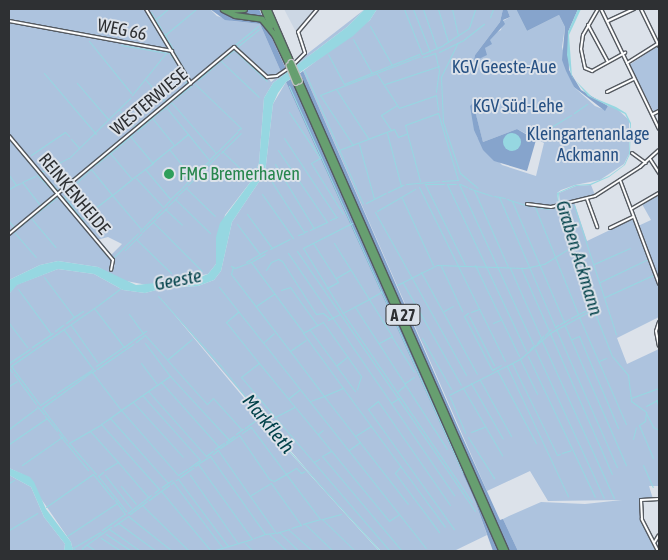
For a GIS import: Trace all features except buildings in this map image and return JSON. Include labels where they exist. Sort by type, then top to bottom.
[{"type":"highway","points":[[223,9],[235,12],[244,9]]},
{"type":"highway","points":[[223,9],[232,14],[262,19],[275,35]]},
{"type":"highway","name":"A 27","points":[[264,9],[290,63]]},
{"type":"highway","name":"A 27","points":[[268,9],[290,63],[506,551]]},
{"type":"highway","name":"A 27","points":[[298,81],[502,551]]},
{"type":"street","points":[[146,9],[191,84]]},
{"type":"street","name":"WESTERWIESE","points":[[9,234],[234,48],[263,75],[270,78],[286,70],[305,53],[298,32],[317,9]]},
{"type":"street","points":[[625,53],[589,71],[584,67],[581,49],[587,24],[599,9],[608,21],[625,53],[627,63],[659,129]]},
{"type":"street","points":[[608,21],[634,9]]},
{"type":"street","points":[[627,63],[659,44],[641,9]]},
{"type":"street","name":"WEG 66","points":[[9,21],[172,51]]},
{"type":"street","points":[[587,24],[608,62]]},
{"type":"street","points":[[607,92],[635,78]]},
{"type":"street","points":[[653,114],[659,111]]},
{"type":"street","name":"REINKENHEIDE","points":[[9,136],[113,260],[111,270]]},
{"type":"street","points":[[527,204],[559,206],[587,199],[646,163],[659,150]]},
{"type":"street","points":[[632,153],[646,163]]},
{"type":"street","points":[[650,159],[659,173]]},
{"type":"street","points":[[620,180],[659,284]]},
{"type":"street","points":[[630,209],[659,193]]},
{"type":"street","points":[[587,199],[597,227]]},
{"type":"street","points":[[610,228],[634,217]]},
{"type":"street","points":[[659,322],[656,331],[659,346]]},
{"type":"street","points":[[658,551],[642,519],[641,500],[659,499]]},
{"type":"street","points":[[654,543],[659,535]]},
{"type":"shaded area","points":[[210,9],[259,9],[286,69],[281,72],[260,24],[225,20]]},
{"type":"shaded area","points":[[284,9],[316,9],[296,32]]},
{"type":"shaded area","points":[[365,9],[377,9],[370,20],[353,36],[286,82],[278,93],[273,104],[265,173],[232,222],[221,271],[214,280],[198,286],[164,288],[145,293],[123,290],[94,274],[58,269],[17,285],[9,294],[9,280],[40,265],[58,261],[98,267],[136,285],[195,279],[208,274],[216,264],[216,237],[220,223],[252,180],[259,163],[264,98],[273,83],[347,27]]},
{"type":"shaded area","points":[[503,9],[507,9],[510,17],[503,20],[505,24],[490,40],[492,44],[485,48],[487,55],[477,60],[479,66],[472,69],[475,55],[500,22]]},
{"type":"shaded area","points":[[516,9],[578,9],[568,32],[569,70],[581,90],[608,106],[605,111],[574,87],[566,71],[562,60],[565,27],[559,15],[527,31]]},
{"type":"shaded area","points":[[578,9],[581,9],[569,35],[572,76],[567,55],[568,32]]},
{"type":"shaded area","points":[[303,71],[457,425],[500,520],[503,519],[518,551],[509,551],[299,74]]},
{"type":"shaded area","points":[[291,79],[499,551],[493,551],[475,501],[286,82]]},
{"type":"shaded area","points":[[575,80],[592,97],[626,113],[631,123],[630,154],[625,165],[609,177],[591,185],[576,186],[559,193],[558,206],[557,193],[575,185],[590,184],[609,176],[624,165],[629,154],[630,124],[625,114],[588,96]]},
{"type":"shaded area","points":[[473,103],[483,142],[517,129],[536,140],[527,171],[494,161],[483,150],[474,130],[470,106]]},
{"type":"shaded area","points":[[508,133],[516,133],[521,138],[519,149],[508,151],[503,146],[503,138]]},
{"type":"shaded area","points":[[9,468],[30,477],[34,482],[46,509],[71,542],[73,551],[64,551],[65,544],[44,517],[31,487],[9,475]]},
{"type":"green space","points":[[9,9],[210,9],[217,16],[233,21],[260,24],[281,72],[268,77],[271,82],[365,9],[347,27],[273,83],[264,98],[259,163],[252,180],[225,215],[216,264],[208,274],[147,285],[121,280],[98,267],[58,261],[40,265],[9,280],[9,137],[112,260],[109,270],[113,271],[115,263],[110,256],[122,244],[108,237],[97,240],[9,135]]},
{"type":"green space","points":[[377,9],[503,9],[500,22],[475,55],[473,69],[493,34],[501,30],[503,21],[510,17],[507,9],[516,9],[527,31],[559,15],[565,27],[562,47],[574,87],[595,106],[605,110],[608,106],[615,107],[629,120],[629,154],[624,164],[600,180],[575,185],[561,190],[557,193],[557,196],[560,205],[559,193],[576,186],[591,185],[595,195],[574,202],[587,241],[635,218],[638,226],[651,220],[642,204],[659,194],[659,317],[617,338],[627,364],[659,349],[659,486],[649,486],[653,499],[640,500],[641,520],[656,551],[518,551],[503,519],[509,516],[541,502],[585,504],[622,500],[548,501],[530,471],[487,491],[303,71],[370,20]],"holes":[[[473,104],[483,142],[517,129],[544,143],[536,176],[502,165],[477,137]]]},
{"type":"green space","points":[[658,46],[659,109],[654,112],[629,65]]},
{"type":"green space","points":[[286,82],[475,501],[487,535],[454,551],[381,551],[325,491],[158,295],[283,445],[379,551],[73,551],[71,542],[22,474],[9,468],[9,294],[16,285],[58,269],[94,274],[123,290],[145,293],[164,288],[198,286],[214,280],[221,271],[232,222],[265,173],[273,104]]},
{"type":"green space","points":[[9,475],[31,487],[44,517],[65,544],[64,551],[9,551]]},
{"type":"waterway","points":[[156,19],[168,9]]},
{"type":"waterway","points":[[165,35],[196,9]]},
{"type":"waterway","points":[[404,9],[422,54],[442,46]]},
{"type":"waterway","points":[[413,9],[430,52]]},
{"type":"waterway","points":[[423,9],[437,49]]},
{"type":"waterway","points":[[438,9],[448,41]]},
{"type":"waterway","points":[[452,9],[458,35]]},
{"type":"waterway","points":[[443,45],[469,28],[475,9]]},
{"type":"waterway","points":[[490,17],[493,9]]},
{"type":"waterway","points":[[151,12],[162,30]]},
{"type":"waterway","points":[[439,52],[462,41],[484,24]]},
{"type":"waterway","points":[[174,52],[191,81],[258,26]]},
{"type":"waterway","points":[[370,26],[392,65]]},
{"type":"waterway","points":[[250,60],[237,47],[259,29]]},
{"type":"waterway","points":[[164,33],[173,49]]},
{"type":"waterway","points":[[353,39],[371,72]]},
{"type":"waterway","points":[[89,41],[131,93]]},
{"type":"waterway","points":[[457,44],[441,77],[443,122],[460,173],[478,188]]},
{"type":"waterway","points":[[121,45],[167,53]]},
{"type":"waterway","points":[[224,58],[234,50],[267,81]]},
{"type":"waterway","points":[[169,53],[181,69]]},
{"type":"waterway","points":[[423,57],[435,53],[439,70],[436,92]]},
{"type":"waterway","points":[[132,95],[165,54]]},
{"type":"waterway","points":[[328,54],[344,84],[419,54]]},
{"type":"waterway","points":[[353,145],[320,95],[420,56]]},
{"type":"waterway","points":[[198,80],[222,59]]},
{"type":"waterway","points":[[221,61],[259,97]]},
{"type":"waterway","points":[[385,84],[439,66]]},
{"type":"waterway","points":[[304,70],[363,204]]},
{"type":"waterway","points":[[44,73],[96,134]]},
{"type":"waterway","points":[[183,89],[186,82],[184,74]]},
{"type":"waterway","points":[[377,74],[399,108],[436,95],[438,110]]},
{"type":"waterway","points":[[145,79],[166,103]]},
{"type":"waterway","points":[[77,83],[108,119]]},
{"type":"waterway","points":[[194,83],[241,128],[238,130]]},
{"type":"waterway","points":[[173,100],[191,86]]},
{"type":"waterway","points":[[289,86],[463,473]]},
{"type":"waterway","points":[[336,89],[368,138]]},
{"type":"waterway","points":[[45,177],[41,172],[69,158],[130,98]]},
{"type":"waterway","points":[[171,102],[216,153],[209,160],[188,134]]},
{"type":"waterway","points":[[166,107],[170,103]]},
{"type":"waterway","points":[[574,113],[587,104]]},
{"type":"waterway","points":[[391,130],[381,115],[397,105]]},
{"type":"waterway","points":[[160,111],[166,107],[188,134],[175,145]]},
{"type":"waterway","points":[[119,110],[136,128]]},
{"type":"waterway","points":[[289,112],[320,158],[311,163],[343,214]]},
{"type":"waterway","points":[[137,131],[158,113]]},
{"type":"waterway","points":[[420,181],[405,125],[438,113],[458,180],[442,181]]},
{"type":"waterway","points":[[546,130],[571,115]]},
{"type":"waterway","points":[[152,118],[174,145],[152,163]]},
{"type":"waterway","points":[[339,150],[394,129],[398,137],[406,134]]},
{"type":"waterway","points":[[31,155],[65,132],[69,136]]},
{"type":"waterway","points":[[216,153],[237,132]]},
{"type":"waterway","points":[[114,150],[134,133]]},
{"type":"waterway","points":[[221,153],[241,133]]},
{"type":"waterway","points":[[387,133],[401,186]]},
{"type":"waterway","points":[[130,136],[153,163],[132,179]]},
{"type":"waterway","points":[[284,138],[336,217]]},
{"type":"waterway","points":[[71,139],[79,148]]},
{"type":"waterway","points":[[359,144],[374,199]]},
{"type":"waterway","points":[[169,149],[192,177],[198,171]]},
{"type":"waterway","points":[[278,150],[327,222],[310,230]]},
{"type":"waterway","points":[[95,165],[113,151]]},
{"type":"waterway","points":[[222,151],[245,173]]},
{"type":"waterway","points":[[110,153],[132,179],[112,195],[141,229]]},
{"type":"waterway","points":[[188,185],[219,154]]},
{"type":"waterway","points":[[26,159],[38,174]]},
{"type":"waterway","points":[[31,160],[41,172]]},
{"type":"waterway","points":[[199,170],[209,161]]},
{"type":"waterway","points":[[275,164],[313,227]]},
{"type":"waterway","points":[[65,194],[91,169],[112,195],[81,219]]},
{"type":"waterway","points":[[145,169],[170,199],[181,189]]},
{"type":"waterway","points":[[9,175],[16,185],[21,183]]},
{"type":"waterway","points":[[37,175],[56,194]]},
{"type":"waterway","points":[[35,176],[22,182],[41,206],[48,200]]},
{"type":"waterway","points":[[182,188],[192,177]]},
{"type":"waterway","points":[[136,178],[163,207]]},
{"type":"waterway","points":[[47,179],[59,191]]},
{"type":"waterway","points":[[406,184],[439,181]]},
{"type":"waterway","points":[[272,182],[304,232],[307,231]]},
{"type":"waterway","points":[[444,184],[425,184],[465,265]]},
{"type":"waterway","points":[[456,184],[447,184],[526,351]]},
{"type":"waterway","points":[[459,184],[533,344]]},
{"type":"waterway","points":[[460,184],[467,187]]},
{"type":"waterway","points":[[9,189],[16,185]]},
{"type":"waterway","points":[[388,192],[403,185]]},
{"type":"waterway","points":[[178,195],[187,187]]},
{"type":"waterway","points":[[419,187],[505,361]]},
{"type":"waterway","points":[[186,188],[215,216]]},
{"type":"waterway","points":[[469,188],[474,190],[508,267]]},
{"type":"waterway","points":[[377,211],[415,189]]},
{"type":"waterway","points":[[474,190],[492,196]]},
{"type":"waterway","points":[[366,203],[386,193]]},
{"type":"waterway","points":[[262,194],[293,238]]},
{"type":"waterway","points":[[64,196],[96,238]]},
{"type":"waterway","points":[[494,196],[505,198]]},
{"type":"waterway","points":[[29,219],[57,197]]},
{"type":"waterway","points":[[168,206],[177,197]]},
{"type":"waterway","points":[[499,197],[555,327],[558,325]]},
{"type":"waterway","points":[[402,198],[433,265]]},
{"type":"waterway","points":[[61,199],[108,257]]},
{"type":"waterway","points":[[175,199],[210,233]]},
{"type":"waterway","points":[[507,199],[529,206]]},
{"type":"waterway","points":[[164,206],[170,200]]},
{"type":"waterway","points":[[512,201],[564,322]]},
{"type":"waterway","name":"Graben Ackmann","points":[[551,208],[572,204]]},
{"type":"waterway","points":[[574,205],[616,334]]},
{"type":"waterway","points":[[29,215],[40,206]]},
{"type":"waterway","points":[[532,206],[549,209]]},
{"type":"waterway","points":[[535,207],[578,314]]},
{"type":"waterway","points":[[156,218],[167,208]]},
{"type":"waterway","points":[[140,231],[161,209]]},
{"type":"waterway","points":[[165,209],[182,225]]},
{"type":"waterway","points":[[375,212],[466,375]]},
{"type":"waterway","points":[[247,214],[272,248]]},
{"type":"waterway","points":[[9,221],[14,228],[27,217]]},
{"type":"waterway","points":[[330,220],[337,217]]},
{"type":"waterway","points":[[31,218],[55,247]]},
{"type":"waterway","points":[[142,232],[155,220]]},
{"type":"waterway","points":[[18,228],[27,221]]},
{"type":"waterway","name":"Geeste","points":[[153,222],[202,271]]},
{"type":"waterway","points":[[343,313],[303,248],[352,223]]},
{"type":"waterway","points":[[237,224],[260,254]]},
{"type":"waterway","points":[[9,232],[14,228]]},
{"type":"waterway","points":[[14,232],[36,257]]},
{"type":"waterway","points":[[101,243],[113,258],[138,233]]},
{"type":"waterway","points":[[298,235],[304,233]]},
{"type":"waterway","points":[[125,250],[141,234]]},
{"type":"waterway","name":"Geeste","points":[[136,239],[171,273]]},
{"type":"waterway","points":[[270,249],[290,239]]},
{"type":"waterway","points":[[313,243],[338,282],[327,288]]},
{"type":"waterway","points":[[334,243],[369,299],[343,313],[472,502]]},
{"type":"waterway","points":[[397,285],[437,265],[525,268],[544,264],[570,248]]},
{"type":"waterway","points":[[594,264],[630,248]]},
{"type":"waterway","points":[[246,262],[267,250]]},
{"type":"waterway","points":[[297,251],[475,511]]},
{"type":"waterway","points":[[288,253],[391,403]]},
{"type":"waterway","points":[[231,266],[235,268],[265,254]]},
{"type":"waterway","points":[[266,270],[271,262],[278,259],[282,261],[316,314],[323,313],[330,319]]},
{"type":"waterway","points":[[600,282],[648,259]]},
{"type":"waterway","points":[[251,262],[303,332]]},
{"type":"waterway","points":[[475,265],[519,356]]},
{"type":"waterway","points":[[441,266],[462,311]]},
{"type":"waterway","points":[[233,267],[231,274],[290,351],[306,340]]},
{"type":"waterway","points":[[510,268],[541,338],[543,336]]},
{"type":"waterway","points":[[521,268],[549,331]]},
{"type":"waterway","points":[[336,278],[350,270]]},
{"type":"waterway","points":[[421,272],[477,374]]},
{"type":"waterway","points":[[605,297],[653,275]]},
{"type":"waterway","points":[[44,277],[74,317],[66,323]]},
{"type":"waterway","points":[[403,283],[461,385]]},
{"type":"waterway","points":[[219,287],[426,548]]},
{"type":"waterway","points":[[281,290],[290,287],[317,325]]},
{"type":"waterway","points":[[121,288],[94,308],[124,347],[132,341]]},
{"type":"waterway","points":[[18,289],[51,334]]},
{"type":"waterway","points":[[379,343],[392,336],[369,299],[381,292]]},
{"type":"waterway","points":[[256,306],[274,294]]},
{"type":"waterway","name":"Markfleth","points":[[158,296],[221,366],[282,443],[380,551]]},
{"type":"waterway","points":[[444,311],[453,306]]},
{"type":"waterway","points":[[355,307],[447,449]]},
{"type":"waterway","points":[[55,395],[40,405],[11,366],[94,308]]},
{"type":"waterway","points":[[471,312],[479,309]]},
{"type":"waterway","points":[[74,317],[83,311]]},
{"type":"waterway","points":[[571,318],[585,311]]},
{"type":"waterway","points":[[449,395],[520,359],[550,333],[590,311]]},
{"type":"waterway","name":"Graben Ackmann","points":[[594,311],[612,356],[628,375],[631,401],[646,412],[645,421],[639,425],[653,458]]},
{"type":"waterway","points":[[238,312],[226,322],[259,363],[241,377],[275,417],[295,407],[259,363]]},
{"type":"waterway","points":[[468,313],[464,316],[492,370],[501,365]]},
{"type":"waterway","points":[[129,314],[143,333]]},
{"type":"waterway","points":[[328,320],[340,314]]},
{"type":"waterway","points":[[469,316],[494,365]]},
{"type":"waterway","points":[[579,317],[626,424]]},
{"type":"waterway","points":[[560,324],[569,319]]},
{"type":"waterway","points":[[493,323],[500,320]]},
{"type":"waterway","points":[[355,436],[324,396],[343,388],[303,333],[323,322],[361,376],[357,389]]},
{"type":"waterway","points":[[9,323],[27,347]]},
{"type":"waterway","points":[[55,331],[63,325]]},
{"type":"waterway","points":[[71,325],[97,362]]},
{"type":"waterway","points":[[565,326],[626,465]]},
{"type":"waterway","points":[[545,335],[551,329]]},
{"type":"waterway","points":[[556,329],[617,467]]},
{"type":"waterway","points":[[57,393],[93,369],[64,330]]},
{"type":"waterway","points":[[310,330],[355,391]]},
{"type":"waterway","points":[[133,340],[146,331]]},
{"type":"waterway","points":[[32,347],[53,333]]},
{"type":"waterway","points":[[264,342],[274,333]]},
{"type":"waterway","points":[[550,333],[612,474]]},
{"type":"waterway","points":[[136,342],[145,335],[207,404],[213,398],[242,430]]},
{"type":"waterway","points":[[572,339],[579,336],[618,428]]},
{"type":"waterway","points":[[392,337],[414,372]]},
{"type":"waterway","points":[[422,338],[451,389]]},
{"type":"waterway","points":[[537,343],[541,338]]},
{"type":"waterway","points":[[168,359],[192,339]]},
{"type":"waterway","points":[[542,341],[614,498]]},
{"type":"waterway","points":[[145,343],[170,376]]},
{"type":"waterway","points":[[97,369],[133,344]]},
{"type":"waterway","points":[[530,349],[534,345]]},
{"type":"waterway","points":[[96,366],[123,347]]},
{"type":"waterway","points":[[9,363],[30,349]]},
{"type":"waterway","points":[[535,349],[604,498]]},
{"type":"waterway","points":[[290,351],[324,396],[310,401]]},
{"type":"waterway","points":[[528,356],[595,497]]},
{"type":"waterway","points":[[337,365],[347,357]]},
{"type":"waterway","points":[[599,361],[606,358]]},
{"type":"waterway","points":[[520,359],[537,394]]},
{"type":"waterway","points":[[141,363],[157,384]]},
{"type":"waterway","points":[[512,363],[557,455],[560,454]]},
{"type":"waterway","points":[[507,366],[568,496]]},
{"type":"waterway","points":[[9,368],[12,372]]},
{"type":"waterway","points":[[95,370],[92,372],[121,410],[170,376],[229,440]]},
{"type":"waterway","points":[[497,370],[536,443]]},
{"type":"waterway","points":[[67,441],[42,408],[91,372]]},
{"type":"waterway","points":[[14,374],[36,404]]},
{"type":"waterway","points":[[405,383],[414,377]]},
{"type":"waterway","points":[[480,380],[511,436]]},
{"type":"waterway","points":[[9,386],[17,381]]},
{"type":"waterway","points":[[161,382],[219,447]]},
{"type":"waterway","points":[[471,383],[503,439]]},
{"type":"waterway","points":[[397,392],[405,385]]},
{"type":"waterway","points":[[343,388],[445,527]]},
{"type":"waterway","points":[[463,388],[502,455]]},
{"type":"waterway","points":[[631,398],[659,388]]},
{"type":"waterway","points":[[289,398],[299,390]]},
{"type":"waterway","points":[[149,392],[206,456],[213,451]]},
{"type":"waterway","points":[[143,396],[200,460],[189,468]]},
{"type":"waterway","points":[[450,397],[465,433]]},
{"type":"waterway","points":[[399,398],[391,403],[454,495]]},
{"type":"waterway","points":[[646,406],[659,399]]},
{"type":"waterway","points":[[656,400],[659,407]]},
{"type":"waterway","points":[[450,505],[378,401],[368,409],[454,529]]},
{"type":"waterway","points":[[133,402],[183,457]]},
{"type":"waterway","points":[[37,406],[44,414]]},
{"type":"waterway","points":[[9,429],[37,408]]},
{"type":"waterway","points":[[296,408],[389,521],[398,515]]},
{"type":"waterway","points":[[168,483],[110,418],[121,410],[178,475],[187,469]]},
{"type":"waterway","points":[[646,413],[653,427],[659,430]]},
{"type":"waterway","points":[[45,416],[57,431]]},
{"type":"waterway","points":[[245,428],[260,417]]},
{"type":"waterway","points":[[275,417],[390,551]]},
{"type":"waterway","points":[[9,444],[47,418]]},
{"type":"waterway","points":[[110,418],[101,424],[159,489],[154,493]]},
{"type":"waterway","points":[[96,474],[69,443],[100,425]]},
{"type":"waterway","points":[[371,426],[355,436],[408,504]]},
{"type":"waterway","points":[[220,448],[239,435],[269,479],[274,481],[286,474],[251,427],[242,433]]},
{"type":"waterway","points":[[471,432],[484,427]]},
{"type":"waterway","points":[[633,439],[636,427]]},
{"type":"waterway","points":[[236,434],[243,429]]},
{"type":"waterway","points":[[318,434],[323,430]]},
{"type":"waterway","points":[[90,431],[118,462]]},
{"type":"waterway","points":[[59,434],[65,442]]},
{"type":"waterway","points":[[226,442],[234,436]]},
{"type":"waterway","points":[[22,465],[62,437]]},
{"type":"waterway","points":[[468,437],[494,478]]},
{"type":"waterway","points":[[349,450],[360,442]]},
{"type":"waterway","points":[[66,443],[88,470]]},
{"type":"waterway","points":[[215,449],[224,443]]},
{"type":"waterway","points":[[213,454],[218,450],[276,533],[289,529]]},
{"type":"waterway","points":[[562,453],[571,450]]},
{"type":"waterway","points":[[331,451],[322,456],[402,551]]},
{"type":"waterway","points":[[199,463],[210,456],[265,534],[254,538]]},
{"type":"waterway","points":[[314,462],[319,459]]},
{"type":"waterway","points":[[105,470],[118,462],[148,497]]},
{"type":"waterway","points":[[195,466],[198,464],[252,539],[212,551]]},
{"type":"waterway","points":[[643,465],[653,487]]},
{"type":"waterway","points":[[400,467],[395,473],[439,532]]},
{"type":"waterway","points":[[180,477],[193,468]]},
{"type":"waterway","points":[[303,524],[320,519],[286,474],[296,468],[301,473],[305,471]]},
{"type":"waterway","points":[[103,472],[98,476],[126,511]]},
{"type":"waterway","points":[[46,507],[93,474],[113,499]]},
{"type":"waterway","points":[[105,475],[131,508]]},
{"type":"waterway","points":[[190,475],[237,542]]},
{"type":"waterway","points":[[176,480],[178,479],[228,546]]},
{"type":"waterway","points":[[9,483],[14,480]]},
{"type":"waterway","points":[[162,487],[172,480]]},
{"type":"waterway","points":[[171,484],[173,482],[222,547]]},
{"type":"waterway","points":[[251,495],[271,483],[301,525],[291,528]]},
{"type":"waterway","points":[[161,491],[169,485]]},
{"type":"waterway","points":[[121,486],[136,504]]},
{"type":"waterway","points":[[149,500],[161,491],[211,551]]},
{"type":"waterway","points":[[128,513],[151,495]]},
{"type":"waterway","points":[[102,530],[125,514],[115,500]]},
{"type":"waterway","points":[[142,505],[147,501]]},
{"type":"waterway","points":[[67,536],[117,503]]},
{"type":"waterway","points":[[130,514],[142,505],[189,551]]},
{"type":"waterway","points":[[9,530],[37,513]]},
{"type":"waterway","points":[[341,514],[322,519],[355,551]]},
{"type":"waterway","points":[[128,516],[172,551]]},
{"type":"waterway","points":[[114,526],[127,517]]},
{"type":"waterway","points":[[118,523],[156,551]]},
{"type":"waterway","points":[[305,524],[333,551]]},
{"type":"waterway","points":[[98,536],[111,527]]},
{"type":"waterway","points":[[109,529],[140,551]]},
{"type":"waterway","points":[[289,530],[312,551]]},
{"type":"waterway","points":[[71,549],[100,532]]},
{"type":"waterway","points":[[279,532],[299,551]]},
{"type":"waterway","points":[[265,534],[274,533]]},
{"type":"waterway","points":[[106,534],[131,551]]},
{"type":"waterway","points":[[269,534],[287,551]]},
{"type":"waterway","points":[[83,551],[82,548],[97,537]]},
{"type":"waterway","points":[[101,538],[121,551]]},
{"type":"waterway","points":[[245,543],[253,551]]},
{"type":"waterway","points":[[87,545],[96,551]]},
{"type":"place","name":"FMG Bremerhaven","points":[[169,174]]},
{"type":"park label","name":"KGV Geeste-Aue","points":[[504,67]]},
{"type":"park label","name":"KGV Süd-Lehe","points":[[518,106]]},
{"type":"park label","name":"Kleingartenanlage Ackmann","points":[[588,145]]}]
